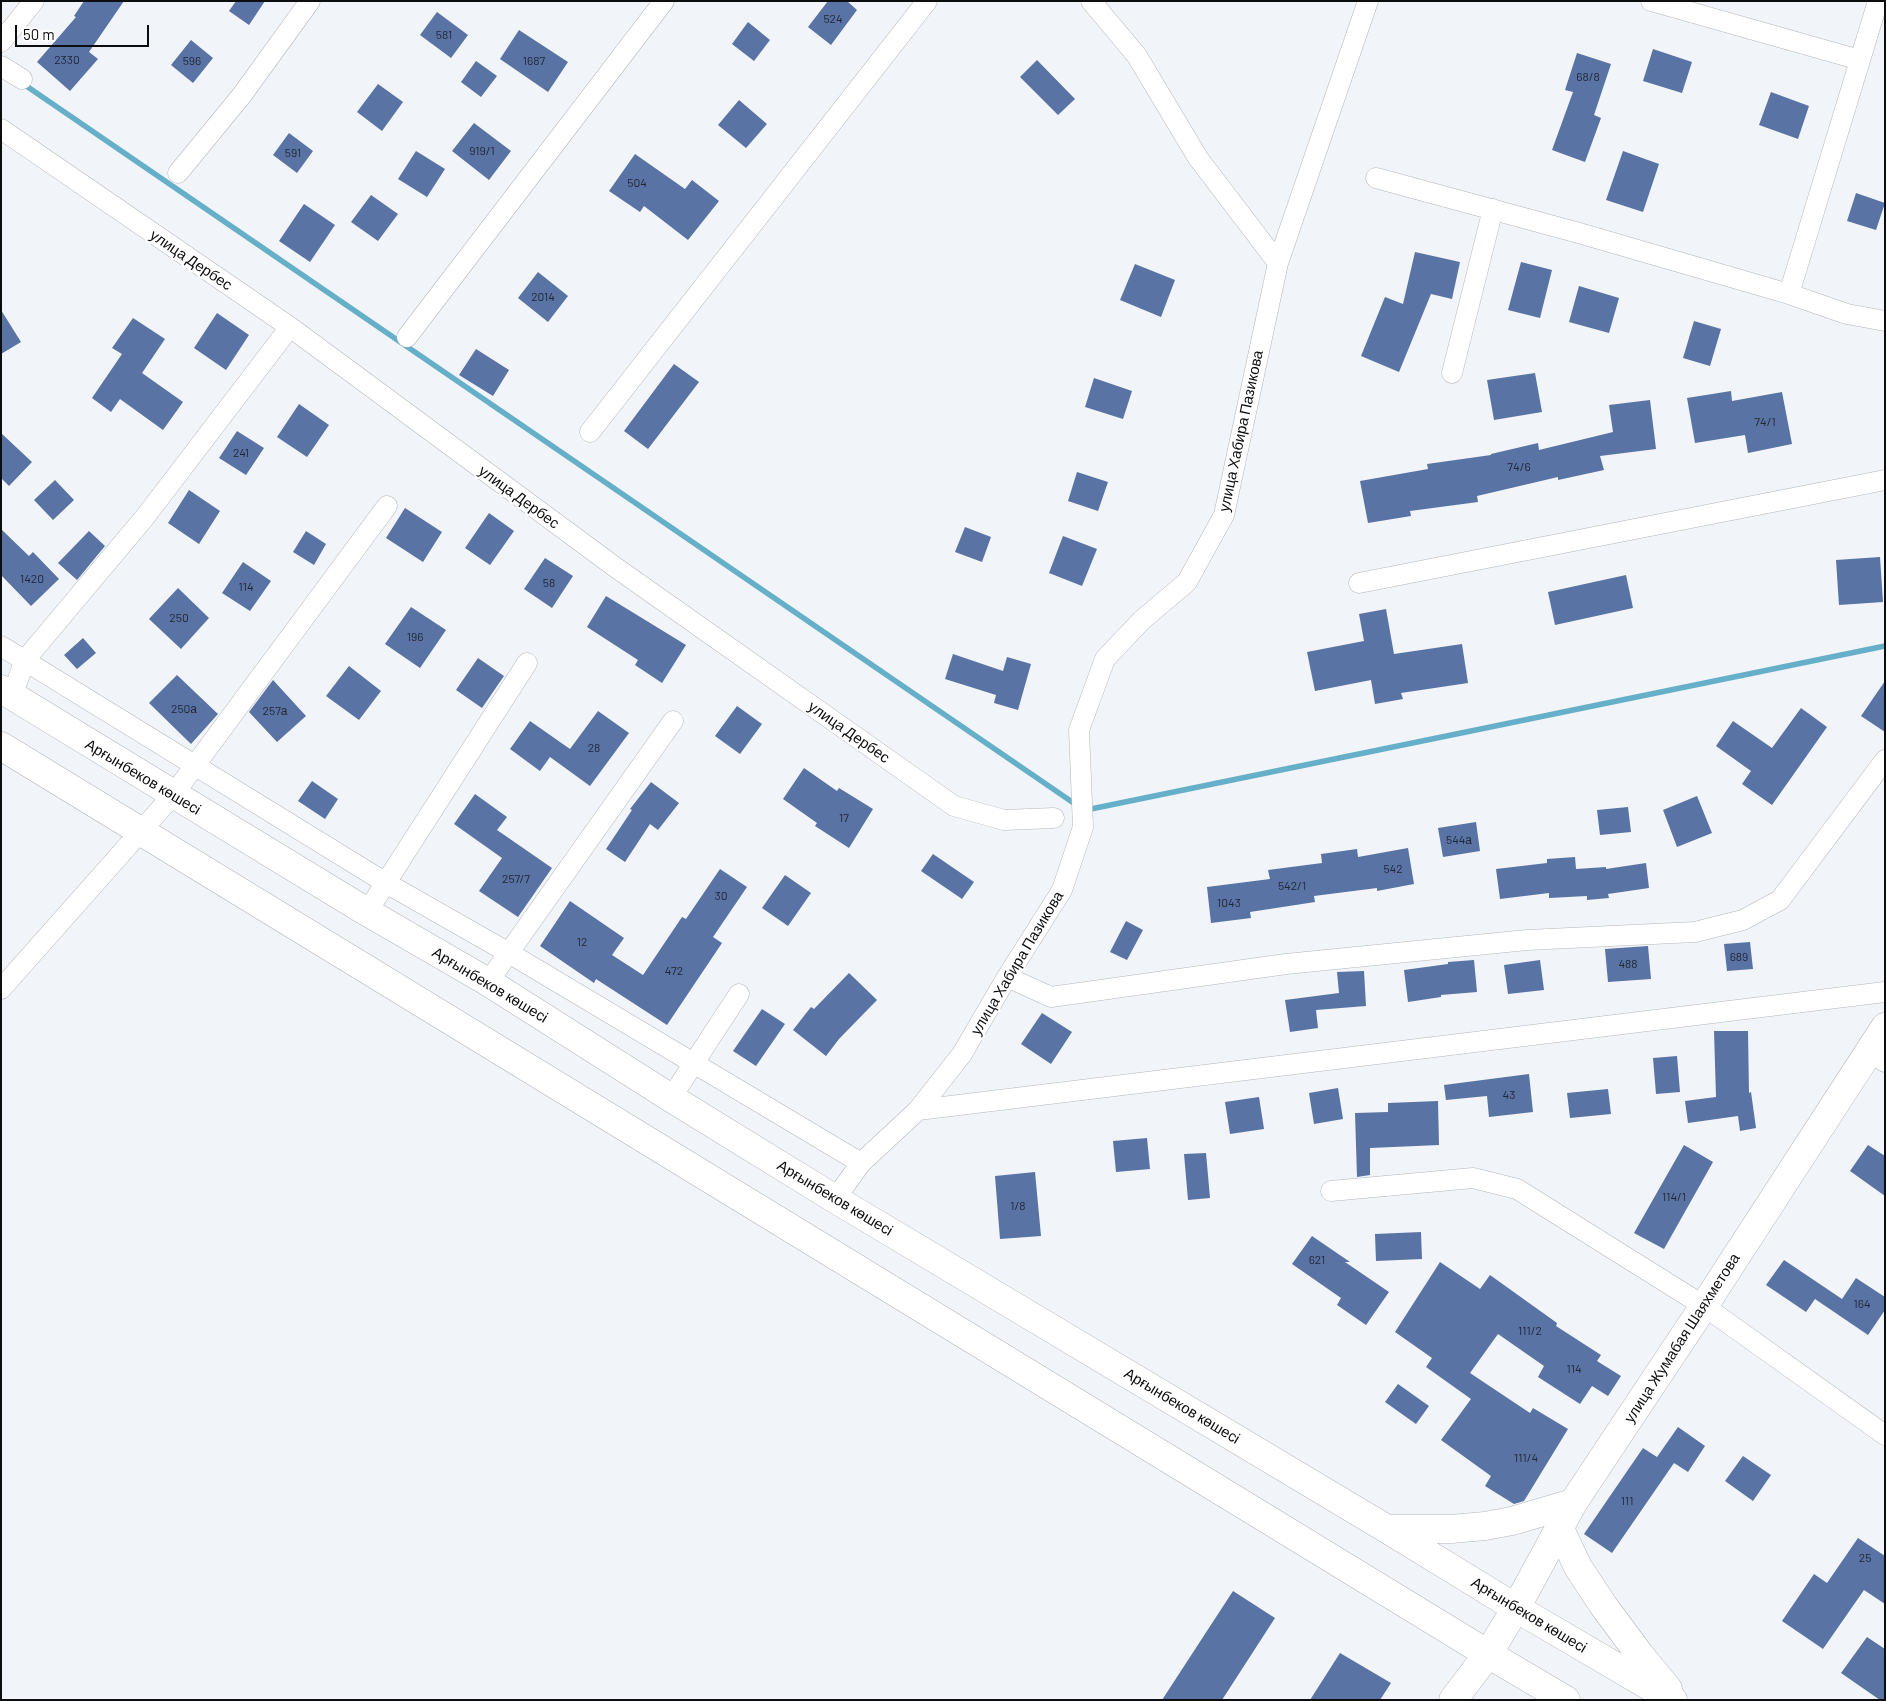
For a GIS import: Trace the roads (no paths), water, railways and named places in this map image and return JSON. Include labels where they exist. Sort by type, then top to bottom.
[{"type":"main road","name":"Арғынбеков көшесі","points":[[6,693],[367,912],[488,982],[670,1098],[835,1199],[1388,1529],[1516,1608],[1673,1700]]},
{"type":"main road","points":[[1,746],[1566,1700]]},
{"type":"main road","name":"улица Жумабая Шаяхметова","points":[[1454,1700],[1488,1654],[1516,1608],[1573,1503],[1704,1306],[1877,1056],[1885,1027]]},
{"type":"main road","points":[[1388,1529],[1451,1529],[1485,1526],[1573,1503]]},
{"type":"main road","points":[[1560,1529],[1578,1567],[1603,1606],[1677,1700]]},
{"type":"street","points":[[1,42],[34,1]]},
{"type":"street","points":[[178,173],[242,95],[310,1]]},
{"type":"street","points":[[407,337],[664,1]]},
{"type":"street","points":[[590,432],[927,1]]},
{"type":"street","points":[[1091,1],[1137,56],[1198,158],[1278,263]]},
{"type":"street","name":"улица Хабира Пазикова","points":[[835,1199],[860,1163],[918,1110],[962,1054],[1007,977],[1062,890],[1083,827],[1079,730],[1105,659],[1142,620],[1187,582],[1224,515],[1278,263],[1368,1]]},
{"type":"street","points":[[1652,1],[1860,60]]},
{"type":"street","points":[[1789,294],[1878,1]]},
{"type":"street","points":[[1,66],[22,79]]},
{"type":"street","name":"улица Дербес","points":[[4,137],[290,327],[614,567],[954,806],[1004,820],[1054,818]]},
{"type":"street","points":[[1376,178],[1493,209],[1789,294],[1847,314],[1885,321]]},
{"type":"street","points":[[1452,373],[1493,209]]},
{"type":"street","points":[[6,693],[25,660],[145,517],[290,327]]},
{"type":"street","points":[[1359,583],[1885,480]]},
{"type":"street","points":[[1,989],[173,795],[387,506]]},
{"type":"street","points":[[1,646],[386,883],[508,953],[860,1163]]},
{"type":"street","points":[[367,912],[527,663]]},
{"type":"street","points":[[488,982],[672,721]]},
{"type":"street","points":[[1007,977],[1051,997],[1306,962],[1526,940],[1695,932],[1743,920],[1780,900],[1885,760]]},
{"type":"street","points":[[918,1110],[1885,992]]},
{"type":"street","points":[[670,1098],[739,994]]},
{"type":"street","points":[[1331,1191],[1473,1178],[1517,1189],[1704,1306],[1885,1435]]},
{"type":"waterway","points":[[22,83],[1078,806]]},
{"type":"waterway","points":[[1086,810],[1885,646]]}]
